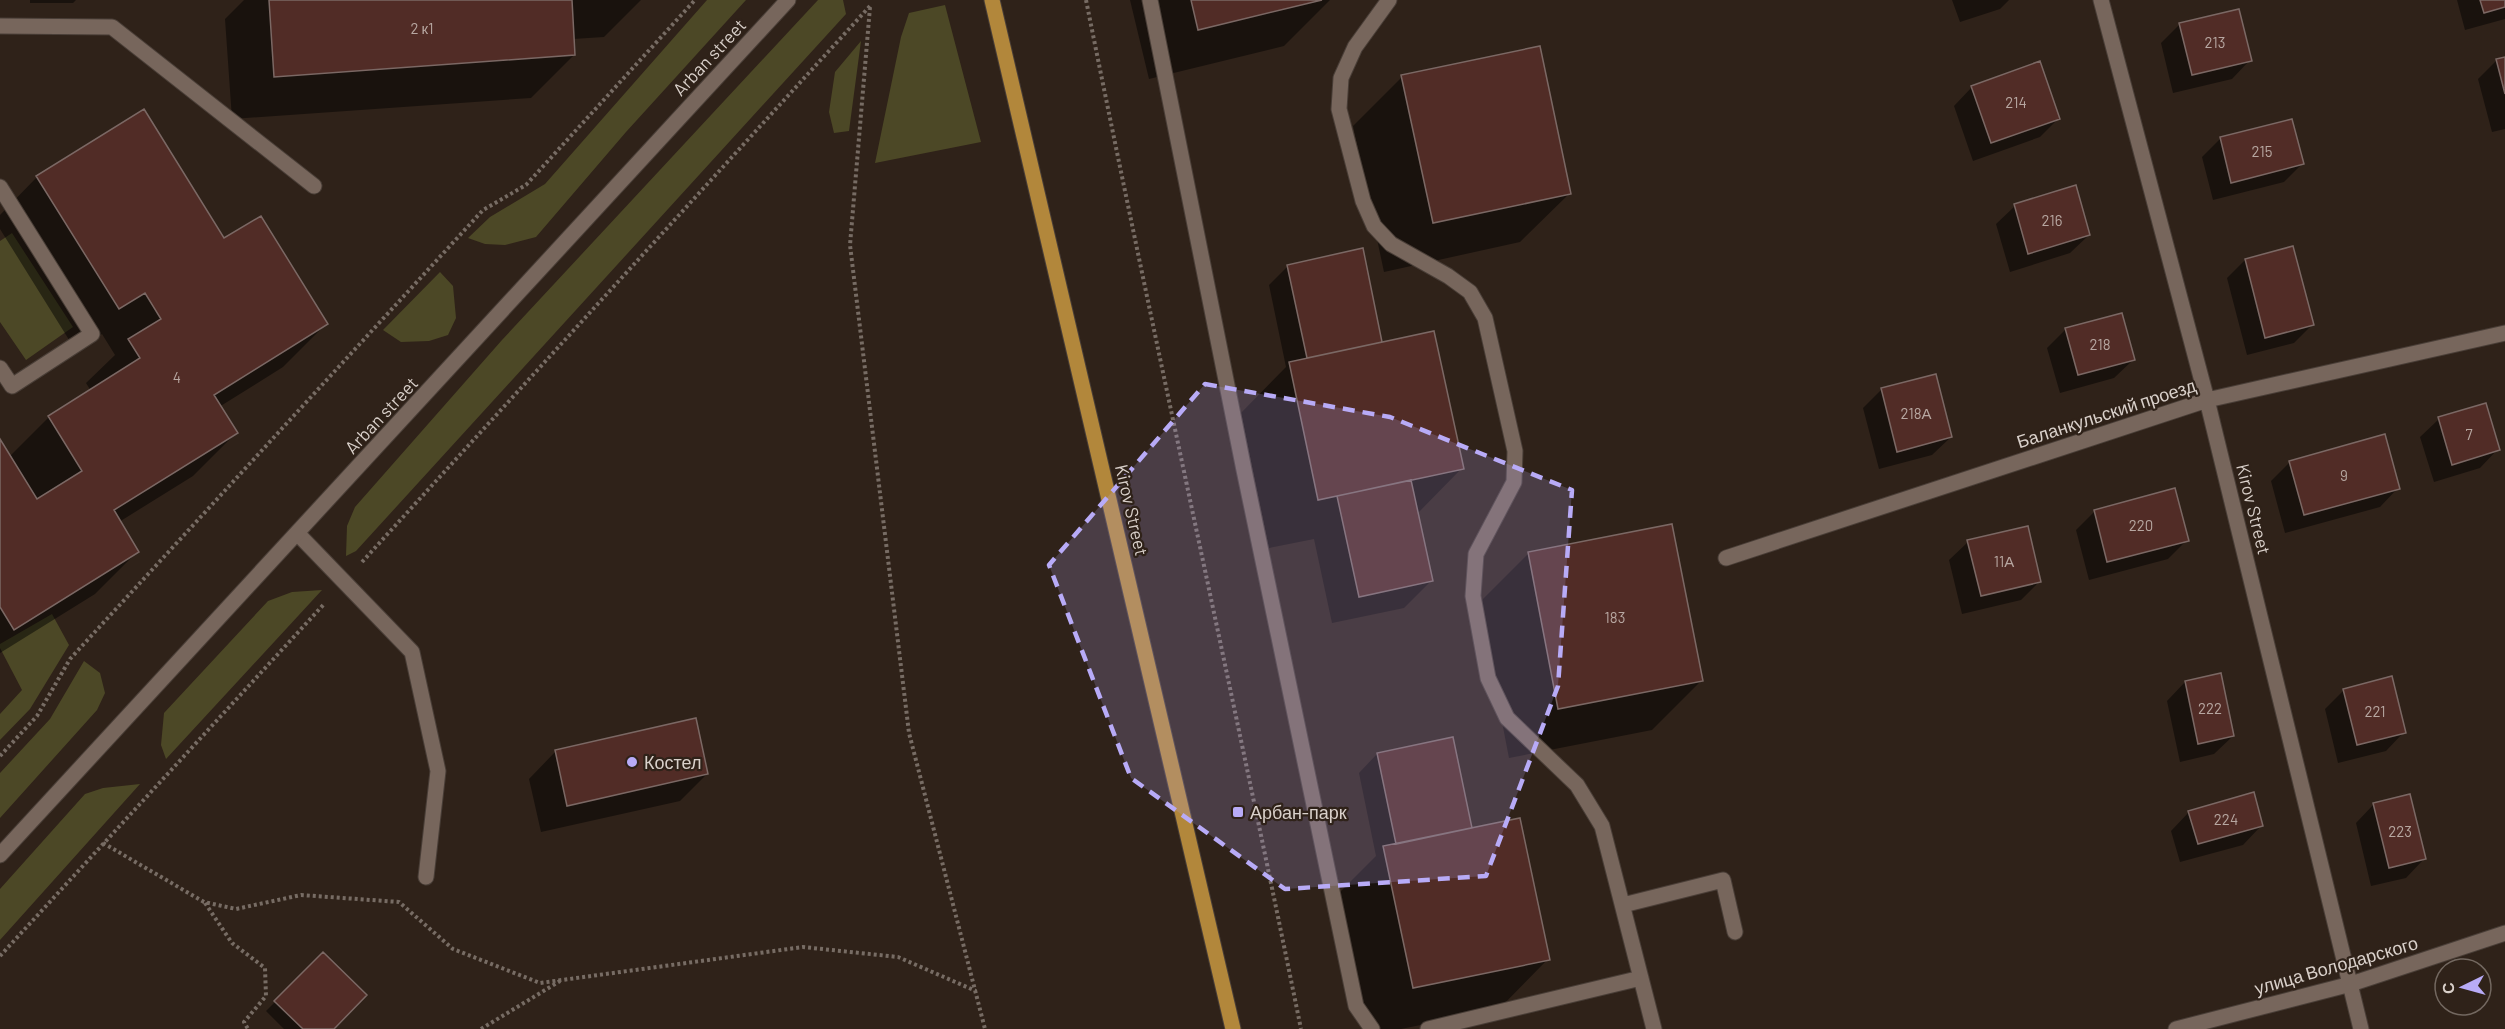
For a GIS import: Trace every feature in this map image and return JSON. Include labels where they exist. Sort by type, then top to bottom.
[{"type":"main road","name":"Kirov Street","points":[[992,0],[1233,1029]]},
{"type":"street","name":"Arban street","points":[[0,855],[788,0]]},
{"type":"street","points":[[1150,0],[1239,446],[1356,1006],[1372,1029]]},
{"type":"street","points":[[1389,0],[1354,47],[1341,78],[1339,109],[1360,190],[1374,226],[1391,244],[1448,276],[1470,292],[1485,318],[1515,452],[1514,482],[1476,554],[1473,596],[1488,678],[1507,718],[1577,785],[1602,826],[1654,1029]]},
{"type":"street","name":"Kirov Street","points":[[2102,0],[2207,400],[2361,1029]]},
{"type":"street","points":[[0,26],[112,27],[314,186]]},
{"type":"street","points":[[0,187],[92,334],[12,386],[0,368]]},
{"type":"street","name":"Баланкульский проезд","points":[[1726,558],[2207,400],[2505,333]]},
{"type":"street","points":[[298,534],[412,652],[438,771],[426,878]]},
{"type":"street","points":[[1623,905],[1723,880],[1735,932]]},
{"type":"street","name":"улица Володарского","points":[[2176,1029],[2351,984],[2505,933]]},
{"type":"street","points":[[1428,1029],[1641,978]]},
{"type":"path","points":[[0,756],[37,716],[70,659],[483,210],[526,185],[695,0]]},
{"type":"path","points":[[1086,0],[1143,286],[1244,747],[1300,1029]]},
{"type":"path","points":[[0,956],[870,6],[850,245],[909,733],[985,1029]]},
{"type":"path","points":[[103,843],[204,902],[236,909],[301,895],[399,902],[453,949],[540,983],[803,947],[898,957],[976,991]]},
{"type":"path","points":[[204,902],[232,943],[265,968],[266,996],[244,1022],[248,1029]]},
{"type":"path","points":[[482,1029],[561,980]]},
{"type":"highlighted area","points":[[1205,384],[1390,417],[1572,490],[1558,686],[1486,876],[1285,889],[1131,778],[1049,565]]},
{"type":"shaded area","points":[[707,0],[746,0],[626,132],[536,237],[505,245],[485,244],[468,238],[490,217],[545,184]]},
{"type":"shaded area","points":[[818,0],[843,0],[846,14],[356,551],[346,556],[347,526],[355,507],[502,340]]},
{"type":"shaded area","points":[[945,5],[981,142],[875,163],[901,37],[909,13]]},
{"type":"shaded area","points":[[861,41],[849,131],[834,133],[829,112],[835,72]]},
{"type":"shaded area","points":[[12,233],[73,327],[26,360],[0,322],[0,241]]},
{"type":"shaded area","points":[[440,272],[453,286],[456,318],[448,335],[429,341],[401,342],[383,330]]},
{"type":"shaded area","points":[[322,590],[166,759],[161,745],[164,713],[268,601],[292,592]]},
{"type":"shaded area","points":[[52,614],[69,645],[30,709],[0,740],[0,714],[22,690],[0,644]]},
{"type":"shaded area","points":[[84,661],[100,673],[105,693],[97,710],[0,818],[0,773],[50,719]]},
{"type":"shaded area","points":[[140,784],[0,940],[0,889],[85,794],[103,788]]},
{"type":"building","points":[[269,0],[572,0],[575,55],[274,77]]},
{"type":"building","points":[[1191,0],[1322,0],[1198,30]]},
{"type":"building","points":[[2480,0],[2505,0],[2505,7],[2484,13]]},
{"type":"building","points":[[2239,9],[2252,61],[2192,75],[2179,23]]},
{"type":"building","points":[[1540,46],[1571,194],[1433,223],[1401,75]]},
{"type":"building","points":[[2505,57],[2505,94],[2496,59]]},
{"type":"building","points":[[2040,61],[2060,119],[1991,143],[1971,86]]},
{"type":"building","points":[[144,109],[224,238],[261,216],[328,324],[214,395],[238,433],[114,510],[139,552],[14,630],[0,607],[0,439],[37,499],[82,471],[48,416],[140,358],[128,339],[161,319],[145,293],[119,309],[36,176]]},
{"type":"building","points":[[2292,119],[2304,164],[2231,183],[2220,137]]},
{"type":"building","points":[[2076,185],[2090,235],[2028,254],[2014,204]]},
{"type":"building","points":[[2293,246],[2314,325],[2265,338],[2245,259]]},
{"type":"building","points":[[1363,248],[1382,342],[1307,358],[1287,265]]},
{"type":"building","points":[[2122,313],[2135,360],[2078,375],[2065,328]]},
{"type":"building","points":[[1434,331],[1464,469],[1318,500],[1289,362]]},
{"type":"building","points":[[1936,374],[1952,437],[1897,452],[1881,388]]},
{"type":"building","points":[[2486,403],[2500,450],[2452,465],[2438,417]]},
{"type":"building","points":[[2385,434],[2400,489],[2304,515],[2289,461]]},
{"type":"building","points":[[1411,480],[1433,581],[1359,597],[1337,496]]},
{"type":"building","points":[[2175,488],[2189,541],[2107,562],[2094,510]]},
{"type":"building","points":[[1672,524],[1703,681],[1558,709],[1528,552]]},
{"type":"building","points":[[2028,526],[2041,582],[1981,596],[1967,540]]},
{"type":"building","points":[[2221,673],[2234,736],[2198,744],[2185,681]]},
{"type":"building","points":[[2392,676],[2406,733],[2357,745],[2343,689]]},
{"type":"building","name":"Костел","points":[[696,718],[708,774],[567,806],[555,750]]},
{"type":"building","points":[[1453,737],[1472,828],[1396,844],[1377,753]]},
{"type":"building","points":[[2254,792],[2263,826],[2198,844],[2188,811]]},
{"type":"building","points":[[2410,794],[2426,859],[2389,868],[2373,803]]},
{"type":"building","points":[[1520,818],[1550,960],[1413,988],[1383,846]]},
{"type":"building","points":[[323,952],[367,995],[334,1029],[303,1029],[274,1001]]},
{"type":"place","name":"Костел","points":[[632,762]]},
{"type":"place","name":"Арбан-парк","points":[[1238,812]]}]
